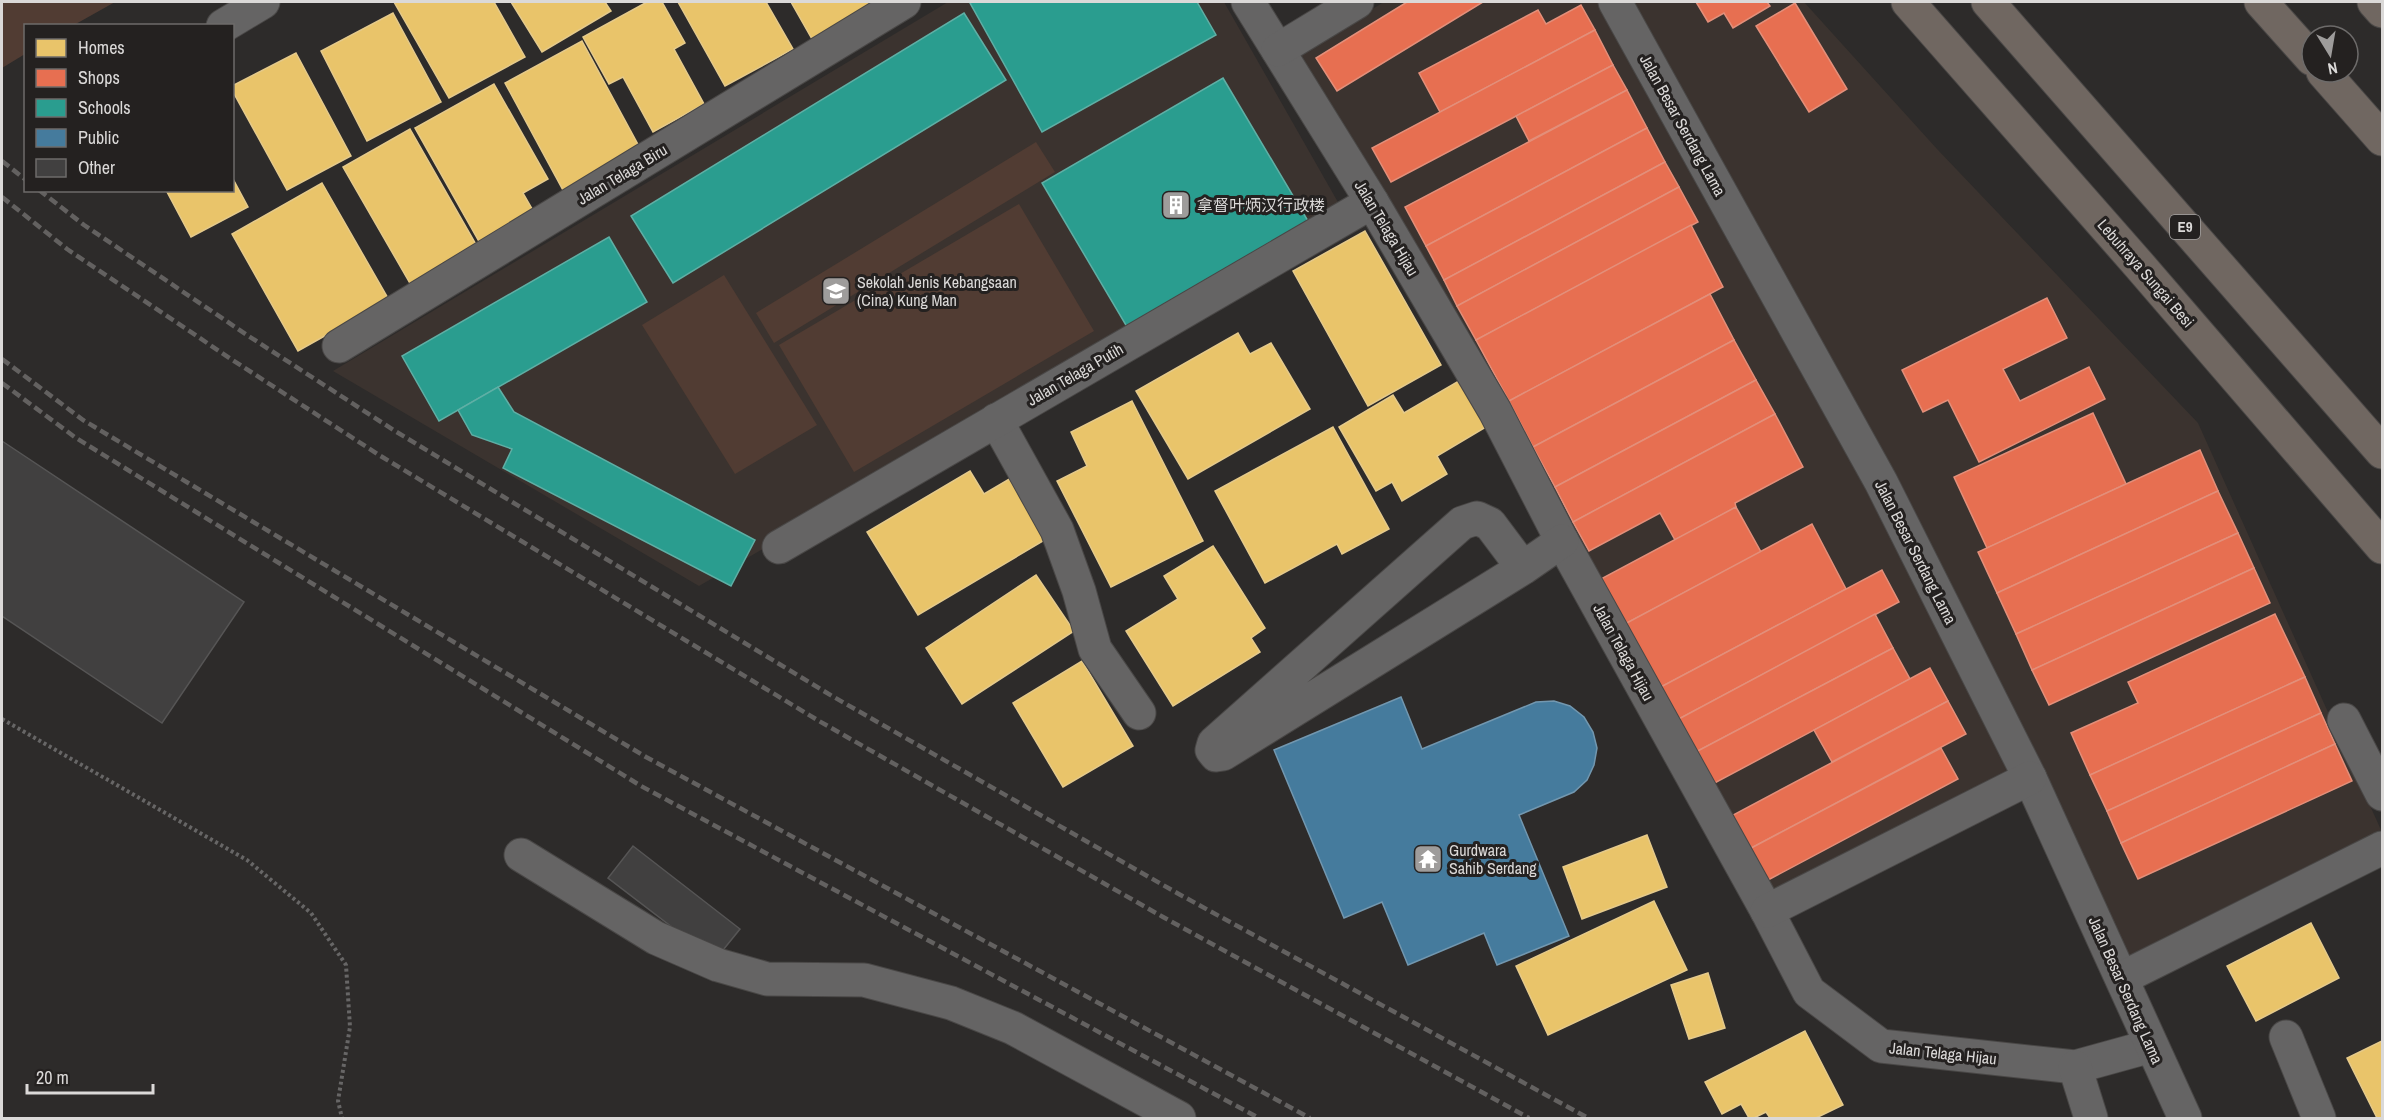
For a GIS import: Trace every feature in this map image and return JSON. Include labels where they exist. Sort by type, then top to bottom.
[{"type":"highway","points":[[1883,2],[1993,97]]},
{"type":"highway","name":"Lebuhraya Sungai Besi","points":[[1908,2],[2382,547]]},
{"type":"highway","name":"E9","points":[[1988,2],[2382,452]]},
{"type":"highway","points":[[2261,2],[2300,46]]},
{"type":"highway","points":[[2374,2],[2382,10]]},
{"type":"highway","points":[[2334,84],[2382,139]]},
{"type":"street","points":[[226,24],[263,2]]},
{"type":"street","name":"Jalan Telaga Biru","points":[[339,346],[904,2]]},
{"type":"street","name":"Jalan Telaga Hijau","points":[[1248,2],[1372,202],[1495,411],[1562,541],[1767,911],[1809,992],[1881,1046],[2075,1067],[2151,1046]]},
{"type":"street","points":[[1278,50],[1357,2]]},
{"type":"street","name":"Jalan Besar Serdang Lama","points":[[1614,2],[1881,482],[2030,778],[2185,1119]]},
{"type":"street","name":"Jalan Telaga Putih","points":[[779,547],[1372,202]]},
{"type":"street","points":[[996,420],[1057,530],[1079,591],[1095,649],[1139,713]]},
{"type":"street","points":[[1523,568],[1490,524],[1477,518],[1462,523],[1214,743],[1212,750],[1216,755],[1223,754],[1523,568],[1562,541]]},
{"type":"street","points":[[2344,720],[2382,794]]},
{"type":"street","points":[[1767,911],[2030,778]]},
{"type":"street","points":[[2122,978],[2382,848]]},
{"type":"street","points":[[521,855],[656,938],[718,965],[767,979],[864,980],[951,1003],[1013,1028],[1179,1119]]},
{"type":"street","points":[[2286,1037],[2319,1119]]},
{"type":"street","points":[[2075,1067],[2091,1119]]},
{"type":"path","points":[[2,719],[247,860],[311,913],[346,965],[350,1027],[338,1101],[342,1119]]},
{"type":"shaded area","points":[[2,2],[115,2],[76,24],[24,24],[24,55],[2,68]]},
{"type":"shaded area","name":"Sekolah Jenis Kebangsaan (Cina) Kung Man","points":[[948,2],[1224,2],[1343,211],[699,586],[333,371]]},
{"type":"shaded area","points":[[1384,2],[1804,2],[1937,149],[2198,423],[2381,830],[2128,957],[2036,756],[1775,891],[1298,54]]},
{"type":"shaded area","points":[[1036,142],[1055,172],[774,343],[756,313]]},
{"type":"shaded area","points":[[1019,204],[1094,331],[854,472],[779,345]]},
{"type":"shaded area","points":[[724,275],[817,425],[735,474],[642,325]]},
{"type":"building: Homes","points":[[394,2],[494,2],[525,57],[449,98]]},
{"type":"building: Homes","points":[[511,2],[605,2],[611,11],[542,52]]},
{"type":"building: Homes","points":[[647,2],[662,2],[685,43],[674,49],[704,104],[653,132],[623,77],[609,84],[583,37]]},
{"type":"building: Homes","points":[[678,2],[766,2],[793,49],[725,86]]},
{"type":"building: Homes","points":[[791,2],[880,2],[812,39]]},
{"type":"building: Homes","points":[[393,13],[441,102],[367,141],[321,51]]},
{"type":"building: Homes","points":[[582,41],[641,150],[564,192],[505,83]]},
{"type":"building: Homes","points":[[296,53],[351,156],[287,190],[234,94],[234,85]]},
{"type":"building: Homes","points":[[494,84],[548,179],[523,193],[535,214],[481,245],[415,128]]},
{"type":"building: Homes","points":[[410,129],[478,248],[411,285],[343,167]]},
{"type":"building: Homes","points":[[234,181],[248,207],[191,237],[167,192],[234,192]]},
{"type":"building: Homes","points":[[322,183],[389,300],[298,351],[232,234]]},
{"type":"building: Homes","points":[[1365,231],[1441,365],[1368,406],[1293,271]]},
{"type":"building: Homes","points":[[1238,333],[1250,354],[1271,343],[1310,409],[1188,479],[1136,391]]},
{"type":"building: Homes","points":[[1464,378],[1491,424],[1437,456],[1447,474],[1402,501],[1392,482],[1376,491],[1339,427],[1393,395],[1404,413]]},
{"type":"building: Homes","points":[[1132,401],[1203,541],[1111,587],[1057,481],[1087,466],[1071,432]]},
{"type":"building: Homes","points":[[1333,427],[1389,529],[1342,554],[1337,544],[1265,583],[1215,491]]},
{"type":"building: Homes","points":[[970,471],[984,494],[1011,478],[1048,538],[918,615],[867,532]]},
{"type":"building: Homes","points":[[1213,546],[1265,628],[1251,638],[1260,652],[1173,706],[1126,631],[1178,599],[1164,576]]},
{"type":"building: Homes","points":[[1036,575],[1074,631],[962,704],[926,648]]},
{"type":"building: Homes","points":[[1082,661],[1133,746],[1063,787],[1013,703]]},
{"type":"building: Homes","points":[[1647,835],[1667,887],[1582,919],[1563,867]]},
{"type":"building: Homes","points":[[1654,901],[1687,970],[1548,1035],[1516,966]]},
{"type":"building: Homes","points":[[2311,923],[2339,978],[2256,1021],[2227,966]]},
{"type":"building: Homes","points":[[1708,973],[1725,1028],[1689,1039],[1671,985]]},
{"type":"building: Homes","points":[[1805,1031],[1843,1105],[1816,1118],[1770,1118],[1766,1112],[1749,1118],[1741,1104],[1722,1114],[1705,1082]]},
{"type":"building: Homes","points":[[2382,1041],[2382,1118],[2377,1118],[2347,1058]]},
{"type":"building: Shops","points":[[1407,2],[1483,2],[1337,91],[1316,58]]},
{"type":"building: Shops","points":[[1696,2],[1767,2],[1770,6],[1733,28],[1724,13],[1708,22]]},
{"type":"building: Shops","points":[[1795,3],[1847,89],[1809,112],[1756,26]]},
{"type":"building: Shops","points":[[1581,5],[1595,30],[1440,112],[1419,73],[1538,10],[1546,24]]},
{"type":"building: Shops","points":[[1595,30],[1613,65],[1391,182],[1372,148]]},
{"type":"building: Shops","points":[[1613,65],[1627,90],[1529,141],[1516,116]]},
{"type":"building: Shops","points":[[1627,90],[1647,128],[1426,246],[1405,207]]},
{"type":"building: Shops","points":[[1647,128],[1665,162],[1444,280],[1426,246]]},
{"type":"building: Shops","points":[[1665,162],[1679,187],[1457,306],[1444,280]]},
{"type":"building: Shops","points":[[1679,187],[1698,222],[1476,340],[1457,306]]},
{"type":"building: Shops","points":[[1691,225],[1723,287],[1509,401],[1476,340]]},
{"type":"building: Shops","points":[[1710,294],[1734,340],[1533,447],[1509,401]]},
{"type":"building: Shops","points":[[2047,298],[2067,338],[2003,369],[2020,401],[2089,367],[2105,399],[1979,462],[1948,400],[1923,412],[1902,370]]},
{"type":"building: Shops","points":[[1734,340],[1756,380],[1555,487],[1533,447]]},
{"type":"building: Shops","points":[[1756,380],[1775,414],[1573,522],[1555,487]]},
{"type":"building: Shops","points":[[2093,413],[2126,484],[1987,548],[1954,477]]},
{"type":"building: Shops","points":[[1775,414],[1803,467],[1735,503],[1736,507],[1675,540],[1660,513],[1589,551],[1573,522]]},
{"type":"building: Shops","points":[[2200,450],[2218,491],[1997,593],[1978,552]]},
{"type":"building: Shops","points":[[2218,491],[2238,533],[2016,634],[1997,593]]},
{"type":"building: Shops","points":[[1736,507],[1761,552],[1623,625],[1599,580]]},
{"type":"building: Shops","points":[[1812,524],[1846,589],[1657,689],[1623,625]]},
{"type":"building: Shops","points":[[2238,533],[2254,568],[2032,670],[2016,634]]},
{"type":"building: Shops","points":[[2254,568],[2270,603],[2049,705],[2032,670]]},
{"type":"building: Shops","points":[[1882,570],[1899,602],[1675,721],[1657,689]]},
{"type":"building: Shops","points":[[1875,614],[1893,648],[1692,754],[1675,721]]},
{"type":"building: Shops","points":[[2275,614],[2305,677],[2090,775],[2071,733],[2138,703],[2128,682]]},
{"type":"building: Shops","points":[[1893,648],[1910,679],[1709,786],[1692,754]]},
{"type":"building: Shops","points":[[1930,668],[1948,701],[1832,762],[1814,730]]},
{"type":"building: Shops","points":[[2305,677],[2321,713],[2107,811],[2090,775]]},
{"type":"building: Shops","points":[[1948,701],[1966,734],[1738,855],[1720,822]]},
{"type":"building: Shops","points":[[2321,713],[2335,744],[2121,843],[2107,811]]},
{"type":"building: Shops","points":[[2335,744],[2352,781],[2138,879],[2121,843]]},
{"type":"building: Shops","points":[[1941,748],[1958,779],[1755,887],[1738,855]]},
{"type":"building: Schools","points":[[1197,2],[1216,35],[1042,132],[970,3]]},
{"type":"building: Schools","points":[[964,13],[1006,80],[673,283],[631,216]]},
{"type":"building: Schools","name":"拿督叶炳汉行政楼","points":[[1223,78],[1311,226],[1130,332],[1042,183]]},
{"type":"building: Schools","points":[[609,237],[647,302],[439,421],[402,356]]},
{"type":"building: Schools","points":[[498,387],[514,412],[755,540],[731,586],[503,468],[512,449],[472,435],[458,410]]},
{"type":"building: Public","name":"Gurdwara Sahib Serdang","points":[[1401,697],[1422,749],[1536,702],[1554,701],[1570,706],[1584,717],[1593,732],[1597,748],[1594,765],[1587,780],[1574,792],[1519,815],[1569,936],[1497,965],[1484,933],[1408,965],[1382,902],[1344,918],[1274,750]]},
{"type":"building: Other","points":[[2,441],[244,602],[162,723],[2,616]]},
{"type":"building: Other","points":[[633,846],[740,929],[715,960],[608,878]]},
{"type":"railway","points":[[2,161],[24,178]]},
{"type":"railway","points":[[42,192],[84,225],[395,431],[832,696],[1177,893],[1588,1118]]},
{"type":"railway","points":[[2,197],[67,249],[379,455],[819,721],[1163,917],[1529,1118]]},
{"type":"railway","points":[[2,359],[83,420],[646,757],[1310,1118]]},
{"type":"railway","points":[[2,383],[76,438],[641,786],[1259,1118]]},
{"type":"place","name":"拿督叶炳汉行政楼","points":[[1176,205]]},
{"type":"place","name":"Sekolah Jenis Kebangsaan (Cina) Kung Man","points":[[836,291]]},
{"type":"place","name":"Gurdwara Sahib Serdang","points":[[1428,859]]}]
